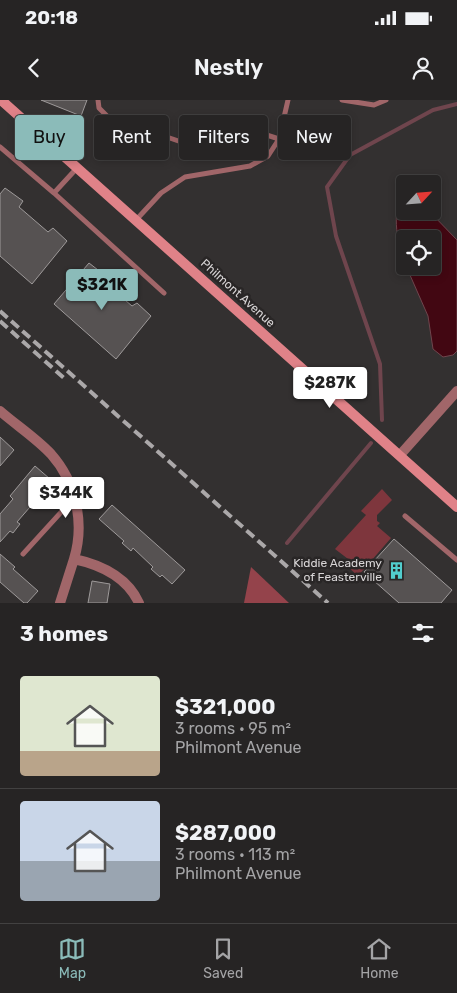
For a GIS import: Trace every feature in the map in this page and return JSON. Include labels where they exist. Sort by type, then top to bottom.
[{"type":"main road","name":"Philmont Avenue","points":[[1,100],[457,507]]},
{"type":"street","points":[[400,455],[457,391]]},
{"type":"street","points":[[0,411],[51,454],[69,483],[75,498],[79,542],[60,603]]},
{"type":"street","points":[[74,559],[90,562],[113,573],[129,587],[139,603]]},
{"type":"lane","points":[[98,100],[99,108],[108,117],[202,149],[230,144],[239,126],[278,139]]},
{"type":"lane","points":[[285,115],[288,100]]},
{"type":"lane","points":[[342,100],[374,105],[386,100]]},
{"type":"lane","points":[[136,220],[161,193],[185,177],[250,166],[268,156],[278,141]]},
{"type":"lane","points":[[0,146],[164,293]]},
{"type":"lane","points":[[54,193],[77,167]]},
{"type":"lane","points":[[23,554],[75,498]]},
{"type":"lane","points":[[405,516],[457,560]]},
{"type":"shaded area","points":[[396,220],[438,220],[457,240],[457,351],[453,355],[443,357],[433,349],[428,316],[410,275],[441,275],[441,230],[397,230]]},
{"type":"shaded area","points":[[382,489],[392,500],[377,515],[377,521],[380,523],[377,526],[391,538],[358,576],[348,567],[352,562],[335,549],[366,515],[361,511]]},
{"type":"shaded area","points":[[251,567],[289,603],[244,603]]},
{"type":"building","points":[[41,100],[87,100],[81,115]]},
{"type":"building","points":[[5,188],[23,201],[19,207],[48,232],[53,228],[67,241],[32,284],[0,256],[0,194]]},
{"type":"building","points":[[89,263],[107,277],[103,281],[132,306],[137,303],[151,316],[116,359],[54,304]]},
{"type":"building","points":[[0,437],[14,450],[0,466]]},
{"type":"building","points":[[35,466],[50,479],[40,490],[43,492],[17,522],[20,524],[13,533],[10,531],[0,542],[0,514],[13,499],[10,496]]},
{"type":"building","points":[[112,505],[185,570],[172,584],[162,575],[160,577],[151,569],[153,567],[133,548],[131,551],[122,543],[124,541],[99,519]]},
{"type":"building","name":"Kiddie Academy of Feasterville","points":[[394,539],[452,590],[441,603],[399,603],[364,572]]},
{"type":"building","points":[[0,554],[15,567],[13,569],[38,591],[27,603],[24,603],[0,582]]},
{"type":"building","points":[[92,581],[110,584],[107,603],[88,603]]},
{"type":"waterway","points":[[382,420],[380,364],[336,236],[327,187],[350,155],[433,110],[457,104]]},
{"type":"waterway","points":[[287,543],[371,443]]},
{"type":"railway","points":[[0,311],[328,603]]},
{"type":"railway","points":[[0,321],[65,379]]},
{"type":"place","name":"Kiddie Academy of Feasterville","points":[[396,570]]}]
